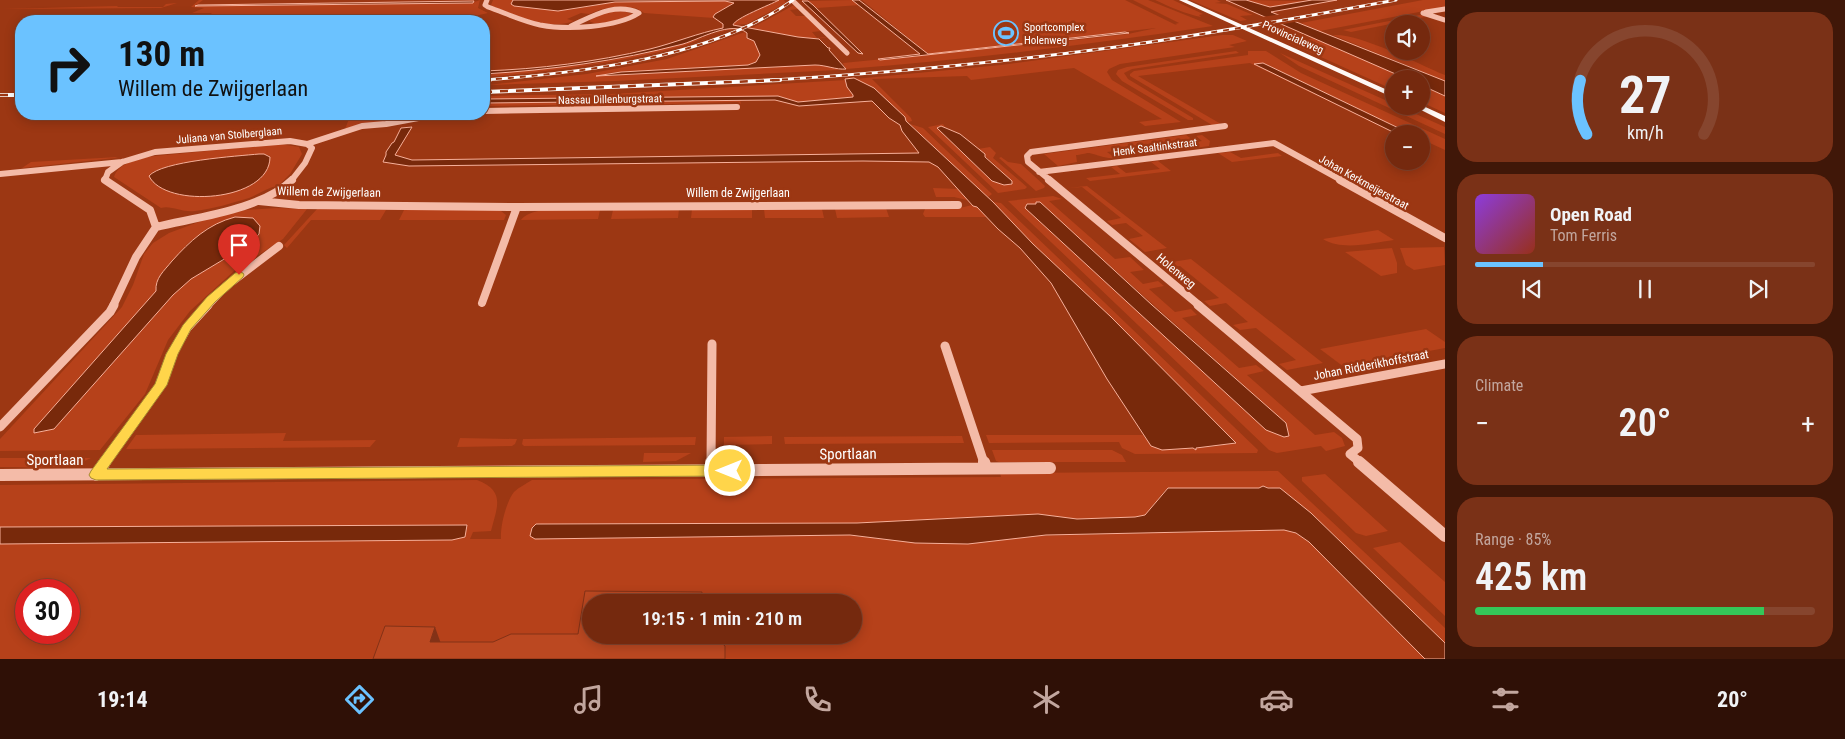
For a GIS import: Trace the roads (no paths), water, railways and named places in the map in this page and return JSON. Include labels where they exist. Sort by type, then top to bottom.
[{"type":"main road","name":"Provincialeweg","points":[[1182,0],[1385,92]]},
{"type":"main road","points":[[1430,112],[1445,119]]},
{"type":"street","points":[[487,0],[485,5],[488,7],[538,25],[571,26],[603,25],[630,19],[639,13],[623,8],[604,10],[571,26]]},
{"type":"street","points":[[792,0],[847,53]]},
{"type":"street","points":[[1445,9],[1423,13],[1445,20]]},
{"type":"street","name":"Nassau Dillenburgstraat","points":[[490,111],[737,107]]},
{"type":"street","points":[[0,427],[110,312],[140,246],[156,227],[259,202],[284,189],[303,168],[312,148],[308,144],[362,126],[408,120]]},
{"type":"street","name":"Holenweg","points":[[1225,126],[1031,152],[1027,156],[1028,162],[1358,439],[1358,448],[1350,454],[1445,536]]},
{"type":"street","name":"Juliana van Stolberglaan","points":[[156,227],[150,210],[105,180],[108,172],[122,162],[155,152],[290,141],[308,144]]},
{"type":"street","name":"Henk Saaltinkstraat","points":[[1039,172],[1274,143]]},
{"type":"street","name":"Johan Kerkmeijerstraat","points":[[1274,143],[1445,238]]},
{"type":"street","points":[[0,174],[122,162]]},
{"type":"street","name":"Willem de Zwijgerlaan","points":[[259,202],[299,205],[517,207],[958,205]]},
{"type":"street","points":[[482,303],[517,207]]},
{"type":"street","points":[[96,475],[161,385],[172,354],[187,328],[224,287],[279,246]]},
{"type":"street","points":[[711,471],[712,344]]},
{"type":"street","points":[[945,346],[986,468]]},
{"type":"street","name":"Johan Ridderikhoffstraat","points":[[1301,391],[1445,364]]},
{"type":"street","name":"Sportlaan","points":[[0,476],[1050,468]]},
{"type":"railway","points":[[490,80],[603,67],[685,49],[724,36],[761,20],[793,0]]},
{"type":"railway","points":[[762,81],[848,75],[1071,53],[1221,31],[1396,0]]},
{"type":"railway","points":[[762,81],[780,80]]},
{"type":"railway","points":[[758,81],[762,81]]},
{"type":"railway","points":[[490,92],[762,81]]},
{"type":"railway","points":[[0,95],[15,95]]},
{"type":"place","name":"Sportcomplex Holenweg","points":[[1006,33]]}]
